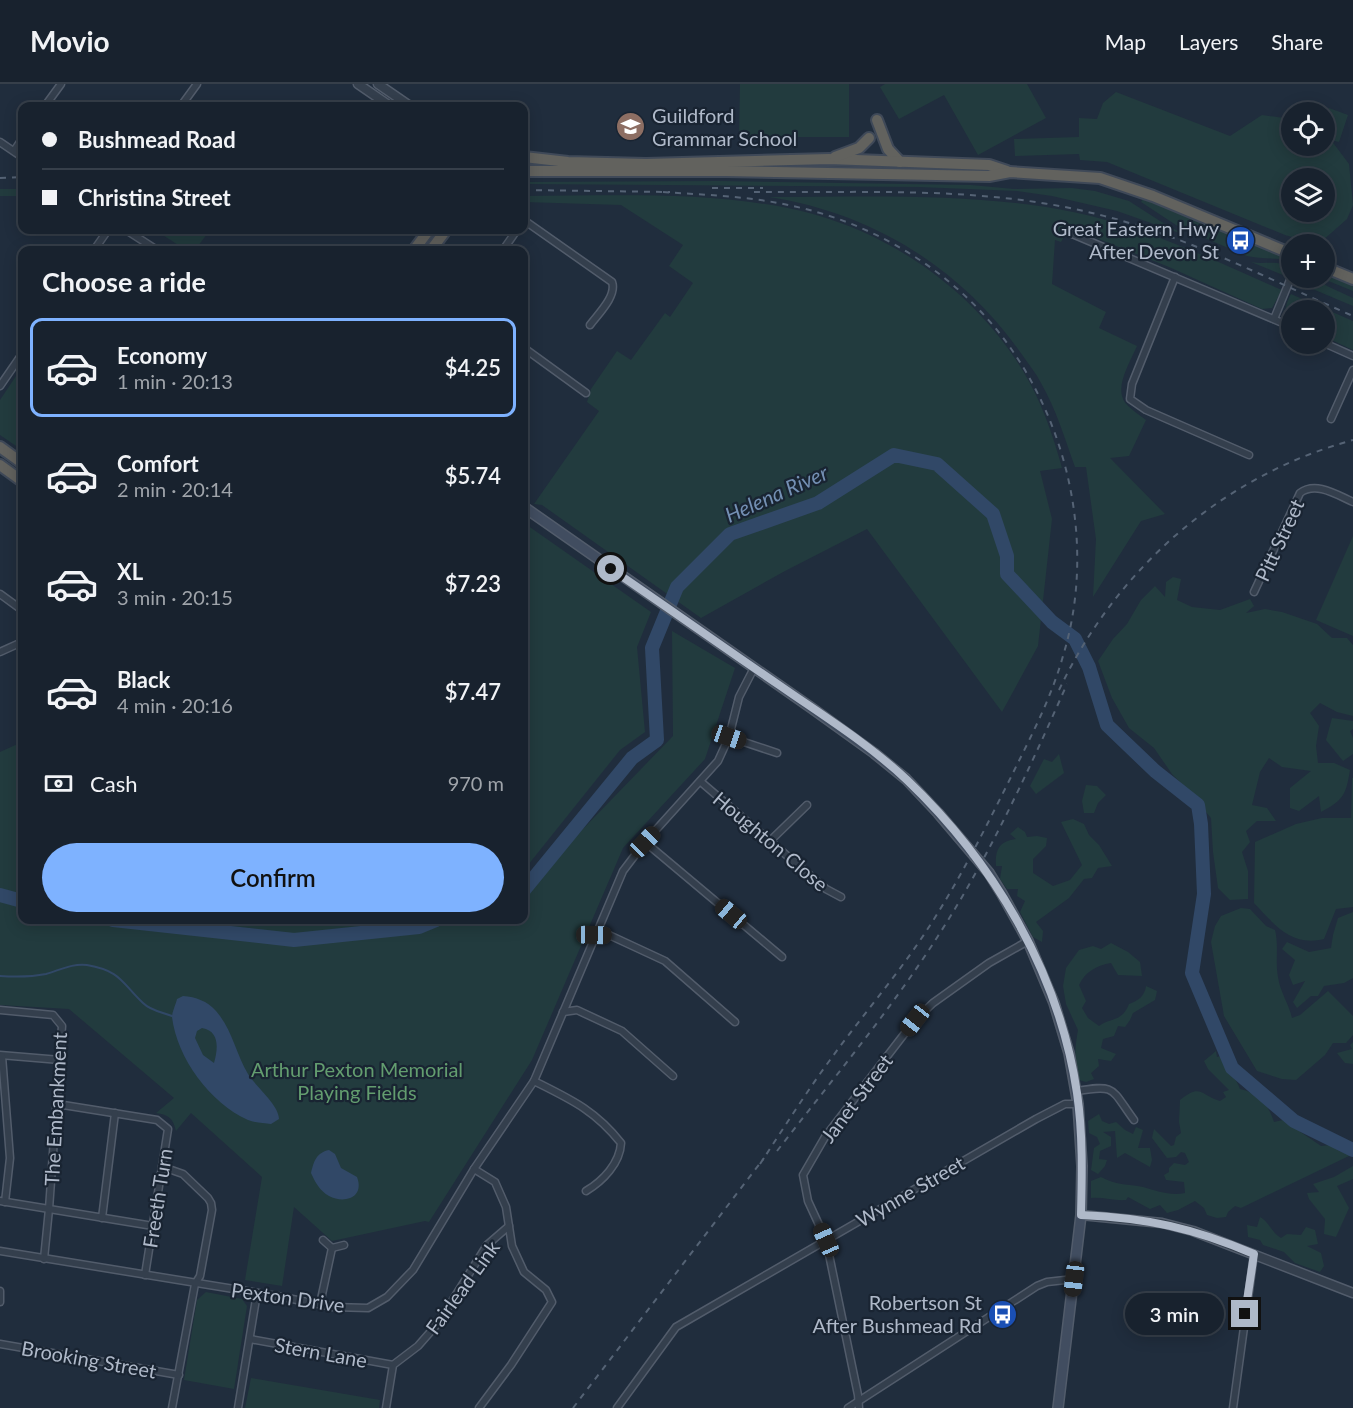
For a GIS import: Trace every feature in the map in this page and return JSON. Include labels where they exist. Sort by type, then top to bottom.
[{"type":"highway","points":[[877,120],[888,149],[900,162]]},
{"type":"highway","points":[[829,159],[858,148],[869,138]]},
{"type":"highway","points":[[528,157],[568,162],[646,164],[829,159],[989,165],[1010,172]]},
{"type":"highway","points":[[528,169],[989,176],[1010,172],[1085,176],[1118,183],[1281,250]]},
{"type":"highway","points":[[1335,272],[1353,279]]},
{"type":"highway","points":[[0,447],[18,460]]},
{"type":"highway","points":[[0,465],[18,478]]},
{"type":"main road","points":[[528,510],[844,731],[906,779],[989,873],[1028,941],[1054,1003],[1070,1053],[1077,1091],[1082,1166],[1081,1215],[1058,1408]]},
{"type":"street","points":[[48,102],[61,84]]},
{"type":"street","points":[[184,102],[197,84]]},
{"type":"street","points":[[358,84],[384,102]]},
{"type":"street","points":[[378,84],[404,102]]},
{"type":"street","points":[[0,142],[18,154]]},
{"type":"street","points":[[14,152],[18,146]]},
{"type":"street","points":[[528,224],[608,279],[613,286],[612,294],[590,325]]},
{"type":"street","points":[[1070,233],[1281,322]]},
{"type":"street","points":[[132,234],[150,246]]},
{"type":"street","points":[[1175,277],[1132,384],[1130,399],[1146,410],[1249,455]]},
{"type":"street","points":[[1274,319],[1287,288]]},
{"type":"street","points":[[1335,348],[1353,356]]},
{"type":"street","points":[[528,351],[586,393]]},
{"type":"street","points":[[0,386],[18,360]]},
{"type":"street","points":[[1331,418],[1353,370]]},
{"type":"street","name":"Pitt Street","points":[[1254,592],[1300,494],[1305,489],[1325,490],[1353,502]]},
{"type":"street","points":[[0,594],[18,607]]},
{"type":"street","points":[[0,652],[18,644]]},
{"type":"street","name":"Pexton Drive","points":[[0,1251],[333,1307],[368,1308],[387,1297],[412,1270],[474,1169],[534,1081],[623,871],[645,842],[718,761],[729,737],[739,698],[754,668]]},
{"type":"street","points":[[729,737],[777,753]]},
{"type":"street","name":"Houghton Close","points":[[701,782],[826,889],[842,897]]},
{"type":"street","points":[[771,840],[807,805]]},
{"type":"street","points":[[645,842],[782,957]]},
{"type":"street","points":[[594,935],[609,935],[665,961],[735,1022]]},
{"type":"street","name":"Janet Street","points":[[826,1240],[808,1201],[802,1175],[825,1137],[915,1020],[933,1002],[990,963],[1028,941]]},
{"type":"street","points":[[563,1012],[577,1010],[622,1031],[673,1076]]},
{"type":"street","name":"The Embankment","points":[[0,1011],[53,1015],[62,1026],[44,1259]]},
{"type":"street","points":[[60,1060],[1,1055],[10,1158],[3,1202],[153,1226]]},
{"type":"street","points":[[534,1081],[579,1103],[599,1119],[621,1143],[620,1156],[597,1185],[586,1191]]},
{"type":"street","points":[[1077,1091],[1100,1087],[1111,1089],[1134,1120]]},
{"type":"street","name":"Freeth Turn","points":[[57,1104],[157,1119],[168,1129],[145,1275]]},
{"type":"street","name":"Wynne Street","points":[[617,1408],[676,1327],[1036,1119],[1065,1104],[1078,1104]]},
{"type":"street","points":[[102,1218],[114,1113]]},
{"type":"street","points":[[163,1167],[183,1174],[208,1198],[212,1210],[200,1276],[195,1284],[172,1408]]},
{"type":"street","points":[[474,1169],[495,1182],[506,1207],[512,1246],[524,1272],[546,1290],[552,1302],[511,1365],[479,1408]]},
{"type":"street","points":[[1081,1215],[1162,1223],[1217,1238],[1353,1293]]},
{"type":"street","name":"Fairlead Link","points":[[393,1365],[418,1346],[440,1322],[487,1245],[509,1226]]},
{"type":"street","points":[[323,1240],[332,1248]]},
{"type":"street","points":[[826,1240],[859,1405]]},
{"type":"street","points":[[332,1248],[344,1245]]},
{"type":"street","points":[[320,1304],[332,1248]]},
{"type":"street","points":[[1233,1408],[1254,1254]]},
{"type":"street","points":[[848,1408],[859,1405],[1037,1286],[1047,1282],[1074,1279]]},
{"type":"street","points":[[0,1291],[0,1302]]},
{"type":"street","points":[[238,1408],[257,1293]]},
{"type":"street","name":"Stern Lane","points":[[250,1339],[393,1365]]},
{"type":"street","name":"Brooking Street","points":[[0,1344],[178,1375]]},
{"type":"street","points":[[386,1408],[393,1365]]},
{"type":"green space","points":[[740,84],[849,84],[849,137],[739,137]]},
{"type":"green space","points":[[885,84],[1027,84],[1046,118],[978,155],[944,95],[899,119],[880,87]]},
{"type":"green space","points":[[1116,92],[1230,136],[1262,115],[1281,118],[1281,156],[1335,156],[1335,145],[1349,164],[1353,205],[1347,219],[1330,234],[1283,234],[1107,162],[1080,160],[1079,154],[1015,156],[1014,139],[1079,137],[1079,118],[1097,119],[1103,103]]},
{"type":"green space","points":[[1335,110],[1348,115],[1339,142],[1335,141]]},
{"type":"green space","points":[[718,181],[971,185],[1014,189],[1072,188],[1095,191],[1129,201],[1185,235],[1117,211],[1052,196],[1017,191],[919,187],[528,184],[528,182]]},
{"type":"green space","points":[[0,189],[18,189],[18,196],[0,196]]},
{"type":"green space","points":[[633,195],[707,198],[779,206],[813,214],[876,238],[905,254],[959,294],[1004,343],[1035,394],[1046,418],[1062,468],[1040,471],[1052,519],[1038,646],[1002,712],[867,529],[701,618],[542,505],[534,504],[599,411],[587,402],[591,389],[617,351],[631,360],[665,313],[670,317],[693,283],[669,266],[683,245],[621,205],[528,202],[528,196]]},
{"type":"green space","points":[[769,197],[960,198],[1073,212],[1127,226],[1154,236],[1282,290],[1272,308],[1262,309],[1169,267],[1069,227],[1061,242],[1055,240],[1052,284],[1106,312],[1099,328],[1137,346],[1121,390],[1123,400],[1146,420],[1129,456],[1110,458],[1165,514],[1141,521],[1093,597],[1096,539],[1086,467],[1075,467],[1060,424],[1035,372],[999,325],[973,297],[944,272],[879,231],[844,216]]},
{"type":"green space","points":[[1143,199],[1280,255],[1281,260],[1247,256],[1179,227],[1141,202]]},
{"type":"green space","points":[[161,234],[207,234],[198,246],[180,246]]},
{"type":"green space","points":[[1251,262],[1281,264],[1281,274]]},
{"type":"green space","points":[[1335,278],[1353,285],[1353,291],[1335,284]]},
{"type":"green space","points":[[1310,288],[1331,288],[1353,298],[1353,306]]},
{"type":"green space","points":[[1291,294],[1305,300],[1288,300]]},
{"type":"green space","points":[[1335,313],[1353,321],[1353,350],[1335,342]]},
{"type":"green space","points":[[18,373],[18,447],[0,435],[0,400]]},
{"type":"green space","points":[[528,526],[651,612],[637,647],[645,732],[620,750],[528,865]]},
{"type":"green space","points":[[1353,536],[1353,636],[1316,620]]},
{"type":"green space","points":[[1173,577],[1181,579],[1177,600],[1192,607],[1220,610],[1250,599],[1254,606],[1246,613],[1265,609],[1282,612],[1317,624],[1332,638],[1347,638],[1353,645],[1353,716],[1337,712],[1320,703],[1310,713],[1319,726],[1316,746],[1318,763],[1334,763],[1350,770],[1343,796],[1321,812],[1319,796],[1299,811],[1290,808],[1290,788],[1311,771],[1282,767],[1269,758],[1260,772],[1252,805],[1267,808],[1276,821],[1257,821],[1246,831],[1250,842],[1242,852],[1248,871],[1248,899],[1230,900],[1218,888],[1211,818],[1172,774],[1154,748],[1129,728],[1112,698],[1098,661],[1127,624],[1141,600],[1155,586],[1165,597],[1166,582]]},
{"type":"green space","name":"Arthur Pexton Memorial Playing Fields","points":[[672,631],[735,668],[705,759],[623,848],[532,1060],[429,1222],[332,1241],[294,1207],[282,1286],[245,1280],[262,1177],[191,1113],[176,1131],[170,1118],[156,1113],[174,1098],[69,1009],[0,1005],[0,752],[18,744],[18,924],[528,924],[528,886],[673,736]]},
{"type":"green space","points":[[1332,718],[1353,721],[1353,729],[1350,731],[1353,738],[1353,754],[1343,761],[1326,740]]},
{"type":"green space","points":[[1059,754],[1064,773],[1036,794],[1030,786],[1044,759],[1052,762]]},
{"type":"green space","points":[[1352,778],[1353,907],[1336,909],[1324,939],[1312,941],[1293,937],[1276,926],[1254,903],[1255,842],[1296,824],[1322,818],[1351,818]]},
{"type":"green space","points":[[1086,785],[1097,786],[1106,795],[1098,803],[1094,813],[1084,813],[1082,801]]},
{"type":"green space","points":[[1073,819],[1084,824],[1089,835],[1099,845],[1112,866],[1098,868],[1092,878],[1084,879],[1069,898],[1036,922],[1043,931],[1042,942],[1033,937],[1020,912],[1025,901],[1017,896],[1018,889],[1007,889],[1000,879],[1002,866],[996,866],[997,851],[1002,844],[1016,839],[1010,834],[1018,827],[1025,832],[1027,837],[1047,838],[1046,846],[1033,859],[1033,873],[1053,886],[1070,880],[1082,865],[1061,822]]},
{"type":"green space","points":[[1241,908],[1250,909],[1266,926],[1275,930],[1279,982],[1292,1018],[1300,1015],[1328,991],[1353,1016],[1353,1035],[1346,1043],[1333,1043],[1325,1055],[1296,1080],[1282,1079],[1257,1071],[1224,1016],[1211,942],[1215,926],[1221,916]]},
{"type":"green space","points":[[1353,912],[1353,978],[1344,983],[1324,986],[1318,996],[1311,996],[1297,1008],[1293,1002],[1305,981],[1293,985],[1289,975],[1295,960],[1282,949],[1287,942],[1309,952],[1331,948],[1338,918]]},
{"type":"green space","points":[[1111,943],[1140,962],[1142,976],[1118,975],[1111,963],[1096,967],[1088,973],[1079,985],[1086,1001],[1082,1008],[1088,1018],[1099,1026],[1123,1014],[1129,1004],[1143,995],[1146,986],[1157,991],[1155,1000],[1133,1013],[1125,1027],[1118,1026],[1114,1036],[1103,1039],[1101,1048],[1116,1054],[1111,1061],[1098,1059],[1099,1066],[1091,1073],[1094,1079],[1086,1082],[1079,1080],[1076,1055],[1078,1030],[1066,1004],[1063,986],[1066,968],[1079,950],[1093,946],[1101,949]]},
{"type":"green space","points":[[1353,1042],[1353,1064],[1345,1063],[1337,1053],[1352,1049],[1350,1045]]},
{"type":"green space","points":[[1216,1051],[1217,1057],[1221,1056],[1240,1089],[1252,1093],[1262,1101],[1274,1122],[1283,1120],[1321,1146],[1331,1145],[1351,1155],[1241,1208],[1235,1206],[1226,1217],[1217,1218],[1207,1215],[1204,1208],[1195,1201],[1167,1213],[1160,1205],[1150,1209],[1128,1197],[1126,1200],[1091,1198],[1091,1181],[1101,1177],[1116,1183],[1164,1193],[1185,1193],[1184,1182],[1166,1180],[1164,1175],[1169,1172],[1169,1168],[1174,1163],[1185,1165],[1189,1162],[1185,1153],[1181,1152],[1176,1157],[1167,1158],[1152,1138],[1154,1129],[1171,1146],[1174,1145],[1176,1137],[1181,1133],[1180,1100],[1192,1092],[1197,1091],[1220,1101],[1226,1097],[1223,1092],[1229,1090],[1208,1069],[1204,1061]]},
{"type":"green space","points":[[1099,1114],[1102,1121],[1109,1124],[1116,1122],[1133,1134],[1136,1127],[1143,1130],[1138,1148],[1150,1148],[1152,1160],[1150,1167],[1125,1153],[1117,1158],[1115,1131],[1103,1132],[1111,1137],[1111,1146],[1100,1151],[1099,1159],[1107,1160],[1105,1166],[1098,1174],[1091,1170],[1094,1148],[1100,1144],[1097,1137],[1089,1133],[1088,1121]]},
{"type":"green space","points":[[1353,1166],[1353,1179],[1337,1186],[1349,1208],[1336,1237],[1324,1234],[1325,1219],[1307,1193],[1319,1192],[1313,1184],[1334,1177]]},
{"type":"green space","points":[[1260,1217],[1281,1238],[1287,1234],[1301,1235],[1306,1227],[1315,1230],[1318,1244],[1307,1246],[1321,1253],[1324,1266],[1320,1272],[1295,1263],[1284,1252],[1263,1245],[1260,1240],[1248,1237],[1247,1225],[1257,1227]]},
{"type":"green space","points":[[206,1292],[242,1299],[247,1306],[234,1389],[184,1380],[197,1300]]},
{"type":"green space","points":[[251,1378],[380,1400],[379,1408],[245,1408]]},
{"type":"water","points":[[183,996],[197,999],[216,1011],[226,1026],[248,1074],[271,1102],[279,1119],[271,1124],[248,1120],[234,1112],[209,1091],[188,1063],[175,1032],[172,1017],[177,999]],"holes":[[[202,1028],[208,1030],[216,1041],[214,1063],[203,1055],[195,1038],[197,1031]]]},
{"type":"water","points":[[329,1150],[335,1154],[341,1168],[357,1177],[358,1190],[352,1197],[341,1199],[329,1196],[320,1189],[311,1173],[316,1158]]},
{"type":"waterway","name":"Helena River","points":[[528,885],[632,758],[657,740],[652,648],[677,587],[730,534],[818,503],[894,455],[937,464],[993,514],[1007,556],[1007,574],[1052,622],[1075,639],[1089,667],[1107,725],[1155,771],[1198,805],[1204,894],[1192,973],[1232,1068],[1294,1121],[1353,1150]]},
{"type":"waterway","name":"Helena River","points":[[0,895],[18,900]]},
{"type":"waterway","name":"Helena River","points":[[149,924],[294,940],[419,927],[426,924]]},
{"type":"waterway","points":[[0,976],[40,975],[77,965],[98,967],[120,978],[146,1006],[172,1016]]},
{"type":"railway","points":[[0,178],[18,177]]},
{"type":"railway","points":[[712,188],[763,188]]},
{"type":"railway","points":[[528,190],[670,192]]},
{"type":"railway","points":[[663,192],[757,200],[821,213],[886,240],[916,257],[944,278],[970,300],[993,326],[1014,353],[1034,387],[1051,423],[1064,460],[1077,539],[1077,578],[1072,618],[1063,656],[1040,718],[991,817],[960,876],[925,933],[821,1073],[760,1164]]},
{"type":"railway","points":[[754,192],[924,193],[1009,198],[1050,204],[1126,222],[1192,245],[1353,316]]},
{"type":"railway","points":[[1059,690],[1083,646],[1111,605],[1143,567],[1179,533],[1218,503],[1260,477],[1305,456],[1353,440]]},
{"type":"railway","points":[[777,1151],[920,964],[957,906],[1007,813],[1067,684]]},
{"type":"railway","points":[[573,1408],[764,1158]]},
{"type":"place","name":"Guildford Grammar School","points":[[631,126]]},
{"type":"place","name":"Great Eastern Hwy After Devon St","points":[[1240,240]]},
{"type":"place","name":"Robertson St After Bushmead Rd","points":[[1003,1314]]},
{"type":"route","points":[[611,569],[813,708],[874,753],[906,779],[960,838],[989,873],[1002,894],[1028,941],[1054,1003],[1070,1053],[1077,1091],[1081,1132],[1081,1215],[1162,1223],[1217,1238],[1254,1254],[1245,1314]]}]
